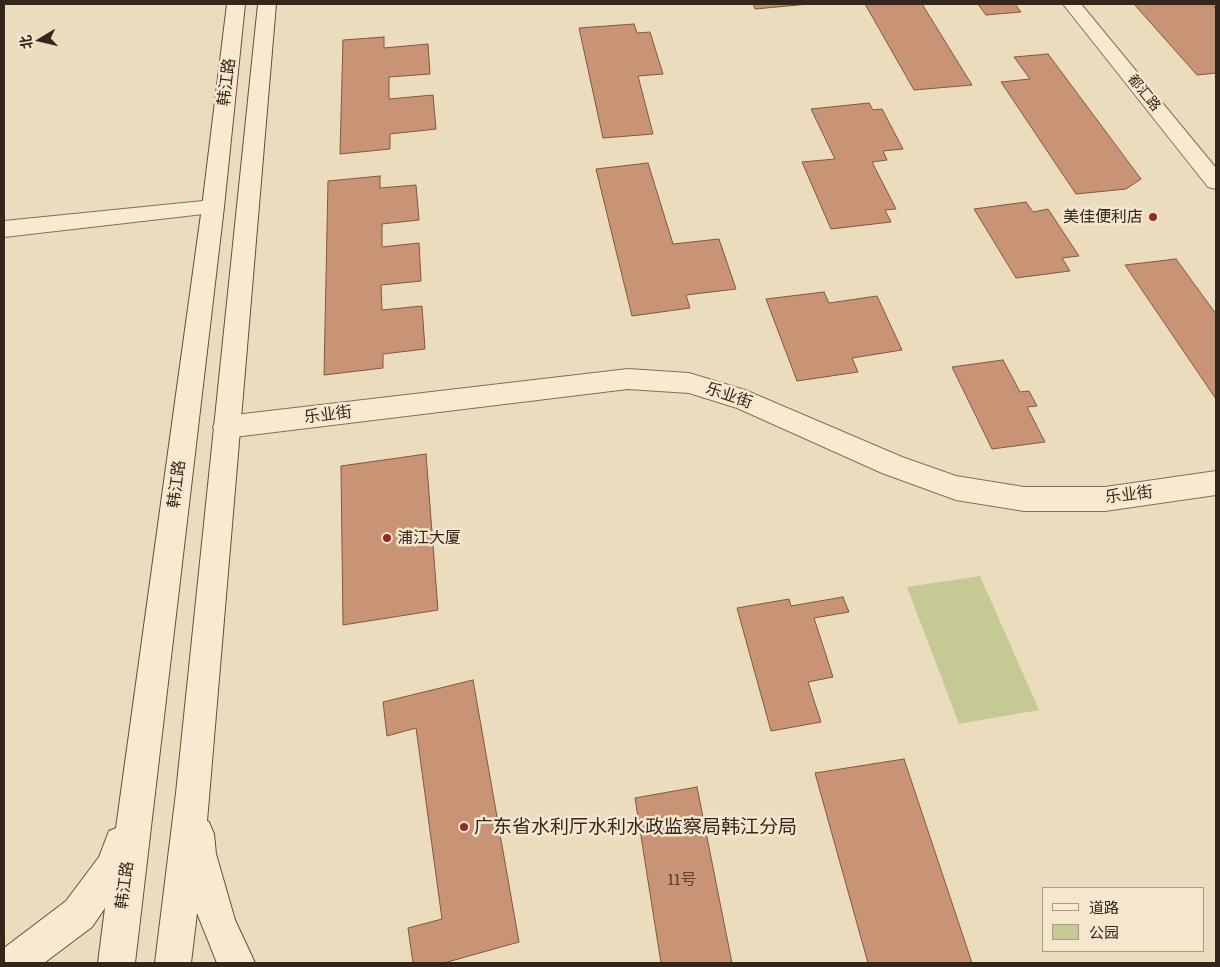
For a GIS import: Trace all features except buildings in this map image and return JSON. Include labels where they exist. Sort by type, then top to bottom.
[{"type":"street","name":"韩江路","points":[[116,963],[213,208],[236,4]]},
{"type":"street","name":"韩江路","points":[[173,963],[193,793],[226,427],[268,4]]},
{"type":"street","name":"都汇路","points":[[1072,4],[1216,182]]},
{"type":"street","points":[[4,229],[213,208]]},
{"type":"street","name":"乐业街","points":[[226,427],[628,379],[690,383],[745,400],[892,465],[956,488],[1024,499],[1105,499],[1216,483]]},
{"type":"street","points":[[193,793],[199,854],[218,924],[236,963]]},
{"type":"street","points":[[14,963],[78,914],[114,867],[136,798]]},
{"type":"green space","points":[[980,576],[1039,710],[959,724],[907,587]]},
{"type":"place","name":"美佳便利店","points":[[1153,217]]},
{"type":"place","name":"浦江大厦","points":[[387,538]]},
{"type":"place","name":"广东省水利厅水利水政监察局韩江分局","points":[[464,827]]}]
